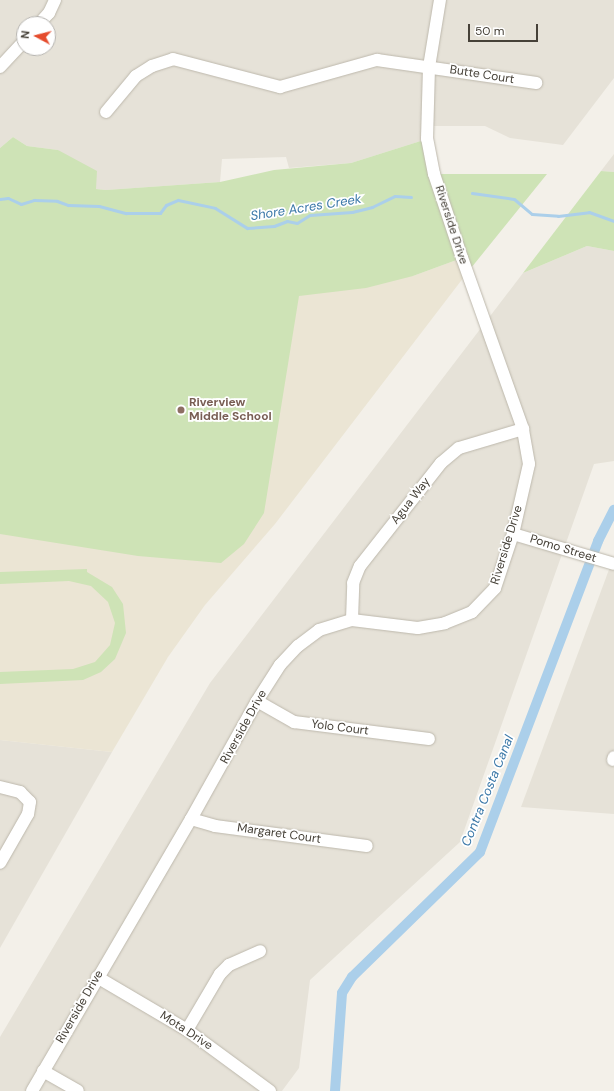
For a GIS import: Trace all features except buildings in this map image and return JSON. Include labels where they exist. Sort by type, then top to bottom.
[{"type":"street","points":[[46,16],[55,0]]},
{"type":"street","name":"Riverside Drive","points":[[32,1091],[97,977],[191,819],[257,701],[280,665],[298,646],[319,630],[352,620],[418,628],[446,624],[472,612],[495,588],[513,534],[529,464],[523,429],[434,174],[427,139],[428,67],[440,0]]},
{"type":"street","points":[[0,67],[16,50]]},
{"type":"street","name":"Butte Court","points":[[106,112],[136,76],[152,66],[173,59],[280,87],[377,60],[536,83]]},
{"type":"street","name":"Agua Way","points":[[352,620],[352,583],[360,566],[441,463],[459,448],[523,429]]},
{"type":"street","name":"Pomo Street","points":[[513,534],[612,564]]},
{"type":"street","name":"Yolo Court","points":[[257,701],[294,722],[429,739]]},
{"type":"street","points":[[0,787],[20,792],[30,802],[28,814],[0,863]]},
{"type":"street","name":"Margaret Court","points":[[191,819],[215,826],[367,846]]},
{"type":"street","points":[[187,1030],[220,974],[229,965],[260,951]]},
{"type":"street","name":"Mota Drive","points":[[97,977],[187,1030],[270,1091]]},
{"type":"street","points":[[43,1071],[78,1091]]},
{"type":"shaded area","points":[[0,0],[614,0],[614,78],[563,145],[510,138],[485,126],[428,126],[427,139],[351,163],[289,168],[286,157],[222,159],[220,182],[106,190],[96,189],[58,150],[27,146],[13,137],[0,148]]},
{"type":"shaded area","points":[[614,154],[614,172],[601,171]]},
{"type":"shaded area","points":[[587,246],[614,251],[614,461],[594,464],[460,842],[310,980],[299,1068],[282,1091],[0,1091],[0,1037],[210,683],[523,273]]},
{"type":"shaded area","name":"Riverview Middle School","points":[[462,258],[467,273],[275,524],[205,605],[168,657],[112,752],[0,740],[0,278],[413,276]]},
{"type":"shaded area","points":[[614,556],[614,814],[521,807]]},
{"type":"shaded area","points":[[0,740],[112,752],[0,948]]},
{"type":"green space","points":[[13,137],[27,146],[58,150],[97,171],[96,189],[106,190],[220,182],[274,170],[351,163],[427,139],[435,174],[547,174],[467,273],[462,258],[413,276],[366,288],[299,296],[264,513],[244,544],[221,563],[138,556],[0,534],[0,148]]},
{"type":"green space","points":[[601,171],[614,172],[614,251],[587,246],[523,273]]},
{"type":"green space","points":[[87,569],[87,572],[112,587],[123,604],[126,633],[115,659],[101,672],[83,680],[0,684],[0,672],[73,669],[95,662],[110,645],[115,623],[108,602],[91,586],[69,581],[0,584],[0,572]]},
{"type":"waterway","name":"Shore Acres Creek","points":[[472,193],[514,199],[532,214],[558,216],[589,212],[614,221]]},
{"type":"waterway","name":"Shore Acres Creek","points":[[0,199],[8,198],[21,204],[34,200],[57,201],[68,205],[99,206],[126,213],[160,213],[166,205],[178,200],[215,208],[247,228],[274,226],[287,221],[297,223],[310,215],[352,212],[372,207],[395,196],[411,197]]},
{"type":"waterway","name":"Contra Costa Canal","points":[[335,1091],[342,993],[352,977],[480,852],[598,541],[614,510]]},
{"type":"place","name":"Riverview Middle School","points":[[181,410]]}]
